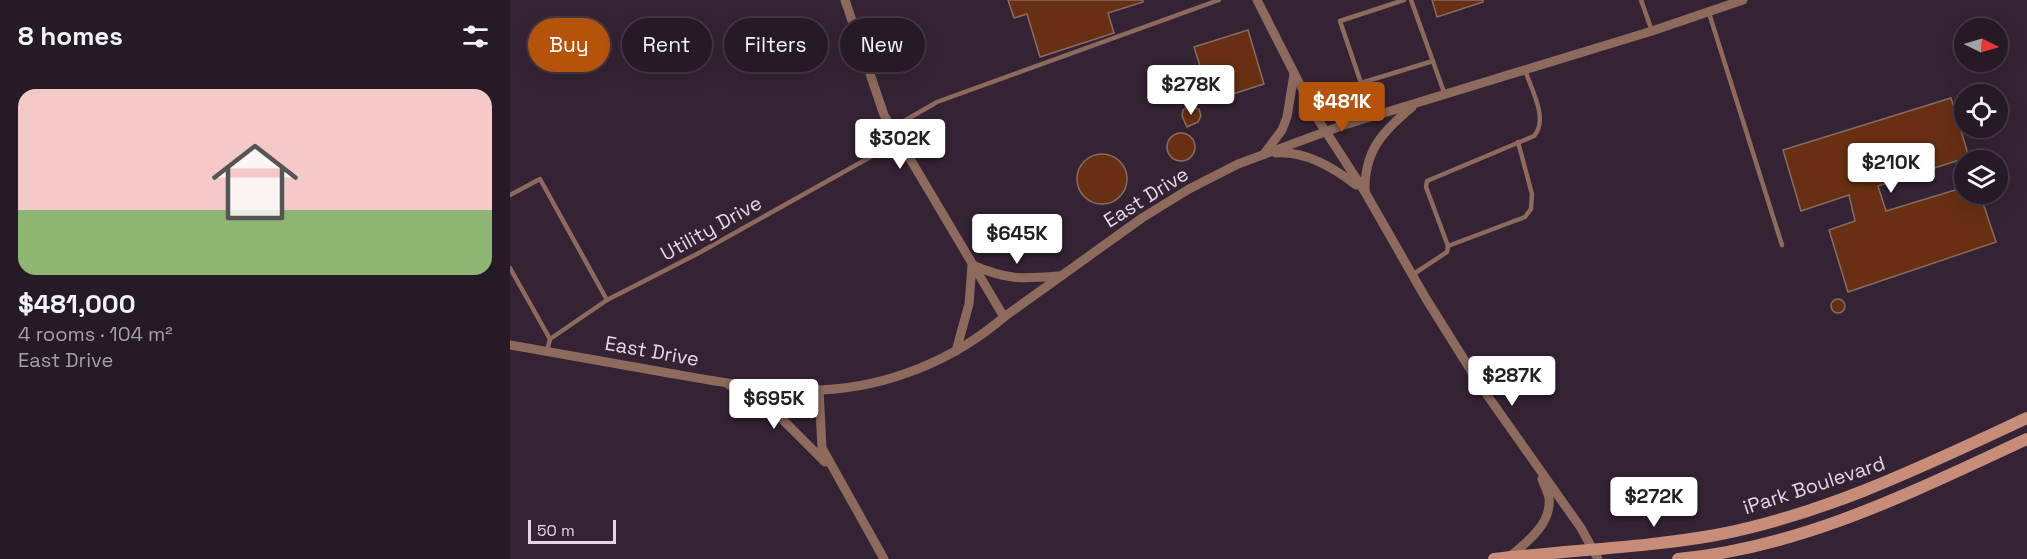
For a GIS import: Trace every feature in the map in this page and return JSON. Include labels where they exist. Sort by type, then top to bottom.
[{"type":"main road","name":"iPark Boulevard","points":[[1494,559],[1595,554],[1625,547],[1709,536],[1812,509],[1892,481],[2027,418]]},
{"type":"main road","name":"iPark Boulevard","points":[[1678,559],[1749,548],[1832,525],[1892,501],[2027,439]]},
{"type":"street","points":[[845,0],[884,115],[1004,317]]},
{"type":"street","points":[[1257,0],[1325,132],[1365,192],[1411,275],[1480,385],[1581,528],[1595,554]]},
{"type":"street","name":"East Drive","points":[[510,345],[724,382],[774,388],[819,390],[877,382],[917,370],[986,333],[1060,276],[1165,203],[1214,176],[1264,154],[1325,132],[1652,31],[1741,0]]},
{"type":"street","points":[[1264,154],[1282,130],[1287,117],[1294,74]]},
{"type":"street","points":[[1365,192],[1367,164],[1378,140],[1415,104]]},
{"type":"street","points":[[1264,154],[1287,152],[1304,155],[1339,172],[1365,192]]},
{"type":"street","points":[[972,265],[998,276],[1020,279],[1060,276]]},
{"type":"street","points":[[956,351],[969,304],[972,265]]},
{"type":"street","points":[[724,382],[758,399],[777,414],[831,468]]},
{"type":"street","points":[[819,390],[822,448],[831,468],[884,559]]},
{"type":"street","points":[[1509,557],[1533,537],[1547,512],[1549,499],[1539,468]]},
{"type":"lane","points":[[891,128],[936,102],[1219,0]]},
{"type":"lane","points":[[1404,0],[1340,21],[1361,83],[1433,61]]},
{"type":"lane","points":[[1411,0],[1445,95]]},
{"type":"lane","points":[[1641,0],[1652,31]]},
{"type":"lane","points":[[1709,12],[1782,245]]},
{"type":"lane","points":[[1411,275],[1447,252],[1448,246],[1426,187],[1427,181],[1534,136],[1539,130],[1541,118],[1525,70]]},
{"type":"lane","name":"Utility Drive","points":[[550,339],[607,300],[697,254],[899,141]]},
{"type":"lane","points":[[1448,246],[1525,217],[1531,208],[1532,194],[1518,142]]},
{"type":"lane","points":[[510,195],[540,179],[607,300]]},
{"type":"lane","points":[[510,268],[550,339],[547,351]]},
{"type":"building","points":[[1008,0],[1143,0],[1143,2],[1108,13],[1114,33],[1040,57],[1027,14],[1014,18]]},
{"type":"building","points":[[1432,0],[1483,0],[1483,2],[1437,17]]},
{"type":"building","points":[[1248,30],[1264,84],[1211,101],[1194,47]]},
{"type":"building","points":[[1951,98],[1954,108],[1954,138],[1963,138],[1967,150],[1954,150],[1954,162],[1878,186],[1886,211],[1954,190],[1954,204],[1983,204],[1996,242],[1848,292],[1829,230],[1855,221],[1849,195],[1801,211],[1783,150]]},
{"type":"building","points":[[1189,106],[1199,109],[1201,116],[1198,122],[1187,127],[1182,116],[1183,110]]},
{"type":"building","points":[[1181,133],[1191,137],[1195,147],[1191,157],[1181,161],[1171,157],[1167,147],[1171,137]]},
{"type":"building","points":[[1097,154],[1107,154],[1120,161],[1127,174],[1127,184],[1120,197],[1107,204],[1097,204],[1088,200],[1081,193],[1077,184],[1077,174],[1081,165],[1088,158]]},
{"type":"building","points":[[1838,299],[1843,301],[1845,306],[1843,311],[1838,313],[1833,311],[1831,306],[1833,301]]}]
